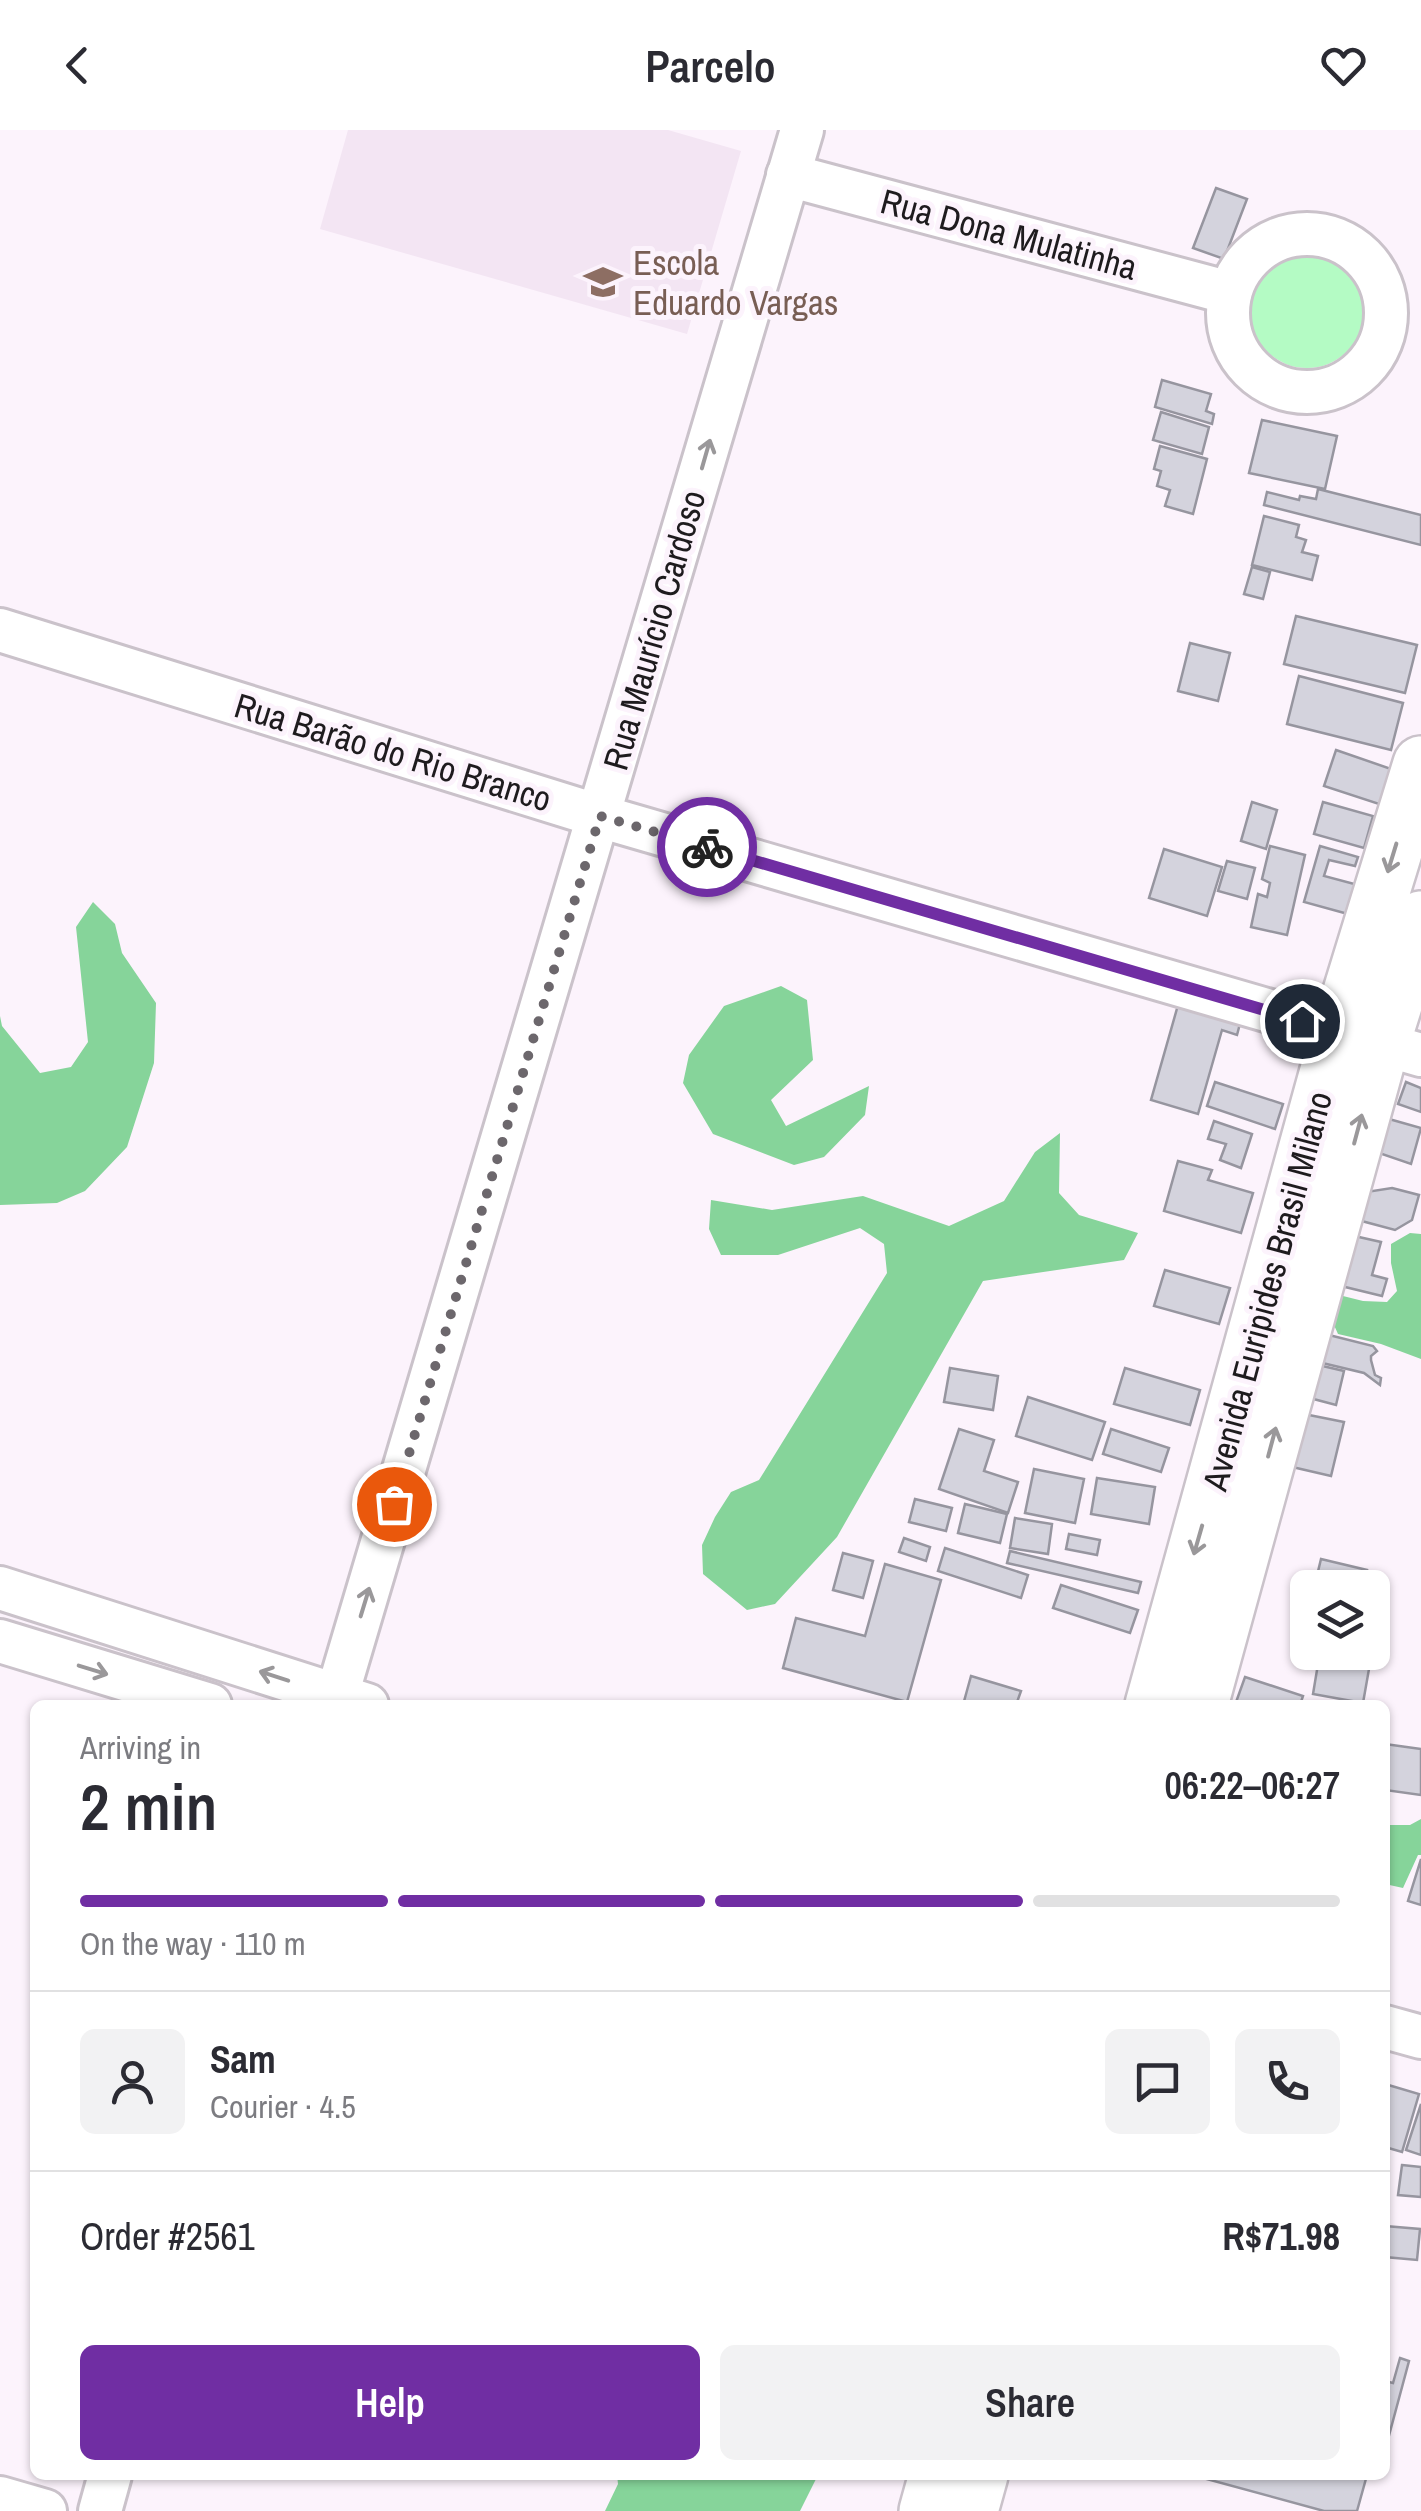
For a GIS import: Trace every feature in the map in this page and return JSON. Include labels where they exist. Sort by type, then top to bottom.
[{"type":"main road","name":"Avenida Euripides Brasil Milano","points":[[1381,1043],[1421,764]]},
{"type":"main road","name":"Avenida Euripides Brasil Milano","points":[[1155,1700],[1236,1488],[1421,919]]},
{"type":"main road","name":"Avenida Euripides Brasil Milano","points":[[1201,1700],[1236,1488]]},
{"type":"main road","points":[[927,2511],[936,2480]]},
{"type":"main road","points":[[970,2511],[979,2480]]},
{"type":"street","name":"Rua Maurício Cardoso","points":[[347,1700],[802,130]]},
{"type":"street","name":"Rua Dona Mulatinha","points":[[788,175],[1230,293]]},
{"type":"street","name":"Rua Barão do Rio Branco","points":[[0,630],[600,816],[1381,1043]]},
{"type":"street","points":[[0,1588],[340,1700]]},
{"type":"street","points":[[0,1641],[194,1700]]},
{"type":"street","points":[[1390,2029],[1421,2038]]},
{"type":"street","points":[[100,2511],[109,2480]]},
{"type":"street","points":[[0,2498],[44,2511]]},
{"type":"shaded area","name":"Escola Eduardo Vargas","points":[[348,130],[668,130],[741,151],[687,334],[320,229]]},
{"type":"green space","points":[[1307,254],[1329,258],[1347,271],[1360,289],[1364,311],[1360,333],[1347,351],[1329,364],[1307,368],[1285,364],[1267,351],[1254,333],[1250,311],[1254,289],[1267,271],[1285,258]]},
{"type":"green space","points":[[93,902],[115,924],[122,953],[156,1003],[154,1063],[127,1147],[85,1191],[57,1203],[0,1205],[0,1016],[2,1026],[40,1073],[71,1067],[88,1042],[76,927]]},
{"type":"green space","points":[[781,986],[807,1000],[813,1060],[771,1100],[786,1126],[869,1086],[865,1115],[824,1157],[794,1165],[713,1134],[683,1083],[689,1055],[724,1006]]},
{"type":"green space","points":[[1060,1133],[1059,1193],[1079,1215],[1138,1233],[1124,1260],[983,1281],[837,1537],[775,1604],[747,1610],[703,1574],[702,1545],[731,1492],[759,1480],[887,1273],[884,1244],[860,1228],[778,1255],[721,1255],[709,1229],[711,1200],[772,1210],[863,1196],[949,1226],[1004,1201],[1035,1152]]},
{"type":"green space","points":[[1410,1233],[1421,1234],[1421,1359],[1338,1334],[1329,1314],[1339,1295],[1387,1302],[1397,1291],[1391,1244]]},
{"type":"green space","points":[[1421,1819],[1421,1855],[1403,1888],[1390,1885],[1390,1825],[1410,1825]]},
{"type":"green space","points":[[618,2480],[816,2480],[800,2511],[605,2511]]},
{"type":"building","points":[[1216,188],[1247,199],[1224,259],[1193,248]]},
{"type":"building","points":[[1162,380],[1211,394],[1206,411],[1214,414],[1212,424],[1155,407]]},
{"type":"building","points":[[1161,412],[1209,427],[1202,454],[1153,440]]},
{"type":"building","points":[[1262,420],[1337,436],[1325,489],[1249,473]]},
{"type":"building","points":[[1160,446],[1207,459],[1193,514],[1165,506],[1170,490],[1157,486],[1161,471],[1154,469]]},
{"type":"building","points":[[1318,489],[1421,515],[1421,545],[1264,505],[1267,492],[1299,500],[1300,496],[1316,499]]},
{"type":"building","points":[[1264,516],[1299,525],[1296,537],[1306,540],[1302,552],[1318,556],[1312,580],[1252,565]]},
{"type":"building","points":[[1252,567],[1270,572],[1263,599],[1244,594]]},
{"type":"building","points":[[1296,616],[1417,645],[1405,693],[1284,664]]},
{"type":"building","points":[[1190,643],[1230,653],[1218,701],[1178,691]]},
{"type":"building","points":[[1299,676],[1403,703],[1391,750],[1287,724]]},
{"type":"building","points":[[1336,750],[1394,770],[1382,805],[1324,786]]},
{"type":"building","points":[[1252,802],[1277,810],[1266,849],[1241,841]]},
{"type":"building","points":[[1323,802],[1373,816],[1364,848],[1314,834]]},
{"type":"building","points":[[1270,846],[1305,855],[1287,935],[1251,927],[1258,894],[1267,897],[1270,883],[1262,879]]},
{"type":"building","points":[[1320,846],[1358,857],[1355,866],[1329,860],[1324,876],[1358,885],[1359,917],[1304,902]]},
{"type":"building","points":[[1164,849],[1222,867],[1207,916],[1149,898]]},
{"type":"building","points":[[1227,861],[1255,868],[1247,899],[1218,891]]},
{"type":"building","points":[[1180,998],[1242,1016],[1237,1035],[1222,1030],[1198,1114],[1151,1100]]},
{"type":"building","points":[[1215,1082],[1283,1104],[1275,1129],[1207,1106]]},
{"type":"building","points":[[1406,1082],[1421,1088],[1421,1112],[1398,1104]]},
{"type":"building","points":[[1389,1119],[1421,1128],[1411,1164],[1379,1153]]},
{"type":"building","points":[[1214,1121],[1252,1134],[1241,1168],[1220,1160],[1226,1144],[1208,1139]]},
{"type":"building","points":[[1178,1161],[1212,1170],[1208,1180],[1253,1193],[1241,1233],[1164,1211]]},
{"type":"building","points":[[1392,1188],[1419,1195],[1412,1220],[1395,1230],[1358,1220],[1366,1192]]},
{"type":"building","points":[[1350,1235],[1381,1242],[1372,1275],[1387,1279],[1382,1296],[1337,1285]]},
{"type":"building","points":[[1165,1270],[1230,1288],[1219,1324],[1154,1306]]},
{"type":"building","points":[[1321,1333],[1373,1346],[1377,1351],[1371,1360],[1375,1375],[1381,1378],[1380,1385],[1364,1373],[1314,1361]]},
{"type":"building","points":[[1314,1364],[1344,1371],[1336,1405],[1306,1397]]},
{"type":"building","points":[[950,1368],[998,1376],[993,1410],[944,1402]]},
{"type":"building","points":[[1125,1368],[1200,1390],[1190,1425],[1114,1404]]},
{"type":"building","points":[[1028,1397],[1105,1422],[1092,1460],[1016,1436]]},
{"type":"building","points":[[1299,1413],[1344,1422],[1331,1476],[1288,1466]]},
{"type":"building","points":[[959,1429],[994,1440],[984,1471],[1018,1482],[1008,1513],[939,1489]]},
{"type":"building","points":[[1111,1429],[1169,1448],[1161,1472],[1103,1454]]},
{"type":"building","points":[[1034,1469],[1084,1479],[1075,1523],[1025,1513]]},
{"type":"building","points":[[1097,1478],[1155,1487],[1149,1524],[1091,1514]]},
{"type":"building","points":[[915,1499],[952,1508],[946,1531],[909,1522]]},
{"type":"building","points":[[965,1504],[1007,1514],[1000,1543],[958,1533]]},
{"type":"building","points":[[1015,1518],[1052,1524],[1048,1554],[1010,1548]]},
{"type":"building","points":[[1069,1534],[1100,1540],[1097,1555],[1066,1549]]},
{"type":"building","points":[[904,1538],[930,1547],[926,1561],[899,1552]]},
{"type":"building","points":[[945,1548],[1028,1575],[1021,1598],[938,1571]]},
{"type":"building","points":[[1010,1551],[1141,1582],[1138,1593],[1007,1563]]},
{"type":"building","points":[[843,1553],[873,1561],[863,1598],[833,1590]]},
{"type":"building","points":[[1321,1559],[1367,1570],[1318,1570]]},
{"type":"building","points":[[885,1564],[941,1580],[908,1700],[783,1668],[796,1618],[865,1636]]},
{"type":"building","points":[[1061,1585],[1138,1610],[1130,1633],[1053,1608]]},
{"type":"building","points":[[1317,1670],[1369,1670],[1364,1700],[1313,1694]]},
{"type":"building","points":[[971,1676],[1021,1691],[1018,1700],[964,1700]]},
{"type":"building","points":[[1245,1677],[1303,1696],[1302,1700],[1237,1700]]},
{"type":"building","points":[[1390,1745],[1421,1749],[1421,1795],[1390,1791]]},
{"type":"building","points":[[1421,1859],[1421,1905],[1408,1901]]},
{"type":"building","points":[[1390,2085],[1419,2094],[1402,2152],[1390,2148]]},
{"type":"building","points":[[1421,2104],[1421,2155],[1406,2150]]},
{"type":"building","points":[[1402,2165],[1421,2167],[1421,2197],[1398,2195]]},
{"type":"building","points":[[1390,2226],[1420,2229],[1417,2260],[1390,2257]]},
{"type":"building","points":[[1400,2358],[1409,2361],[1390,2432],[1390,2382],[1393,2383]]},
{"type":"building","points":[[1210,2480],[1366,2480],[1357,2511],[1324,2511]]},
{"type":"way so far","points":[[394,1504],[600,816],[707,847]]},
{"type":"place","name":"Escola Eduardo Vargas","points":[[603,282]]},
{"type":"route","points":[[707,847],[1302,1021]]}]
